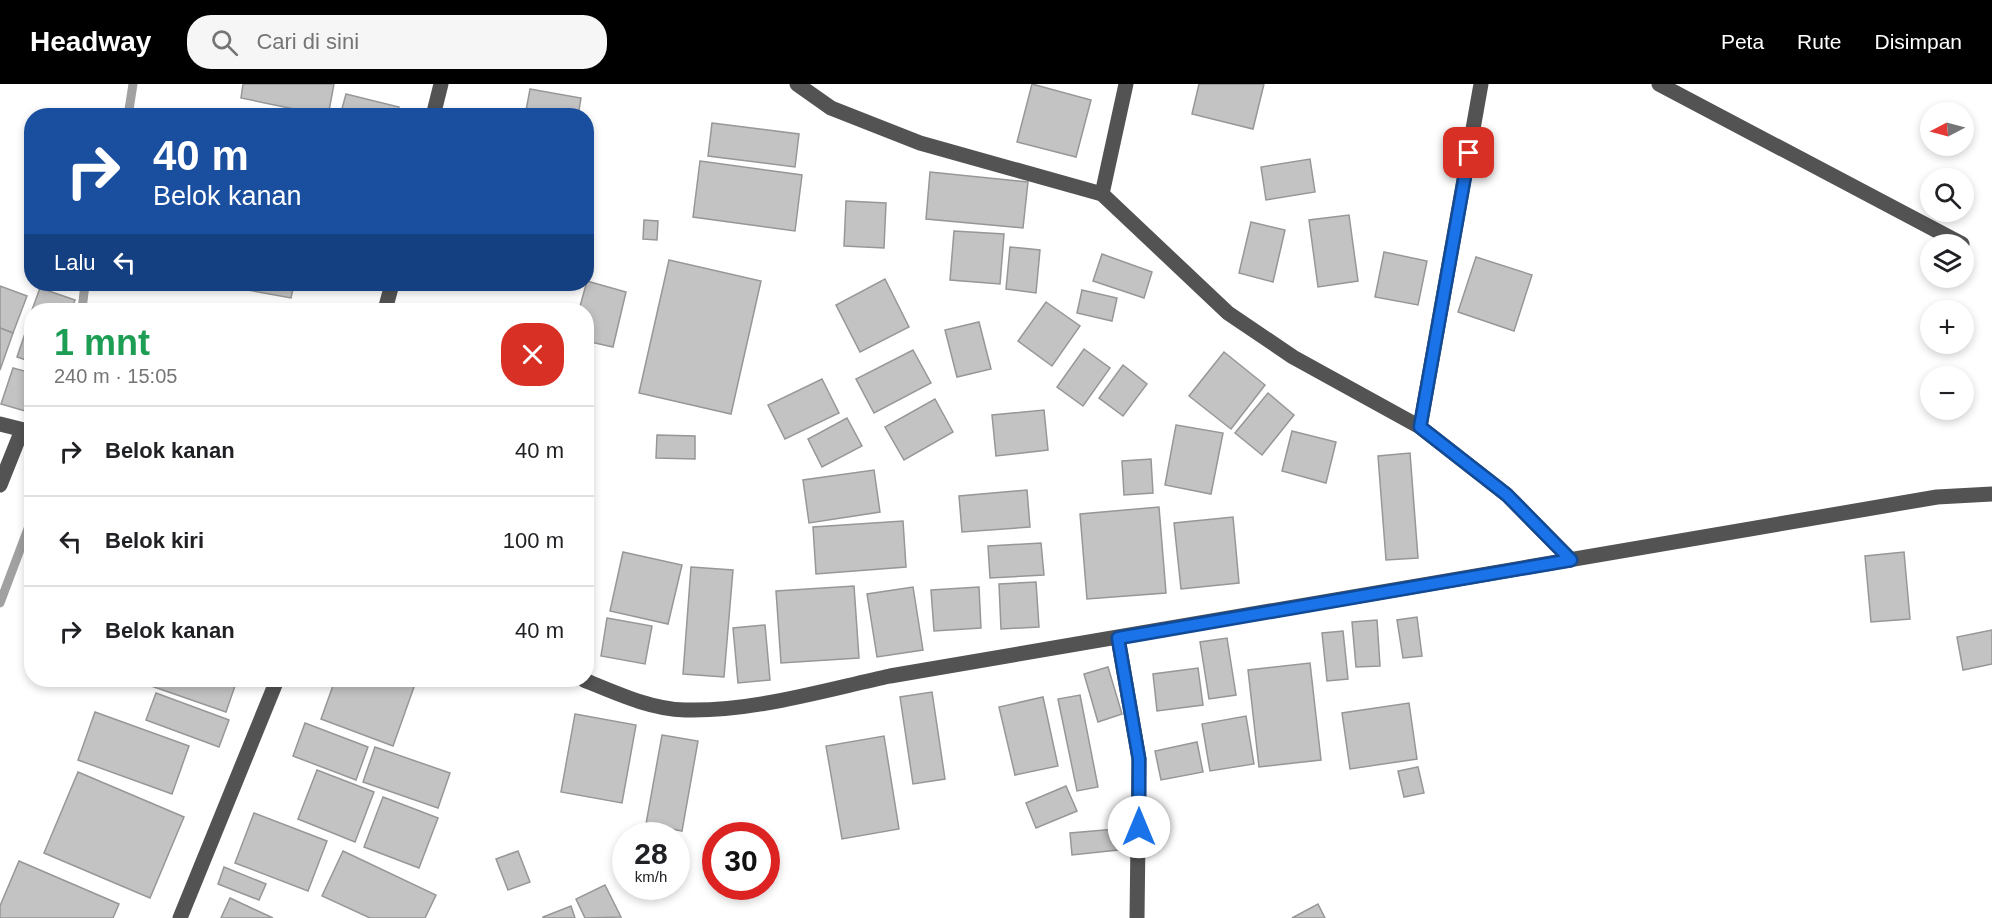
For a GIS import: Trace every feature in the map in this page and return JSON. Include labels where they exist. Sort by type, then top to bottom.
[{"type":"street","points":[[435,108],[441,84]]},
{"type":"street","points":[[797,84],[831,108],[920,143],[1102,194],[1228,313],[1293,357],[1420,427],[1507,495],[1571,560]]},
{"type":"street","points":[[1102,194],[1126,84]]},
{"type":"street","points":[[1420,427],[1481,84]]},
{"type":"street","points":[[1659,84],[1942,234]]},
{"type":"street","points":[[0,424],[24,430]]},
{"type":"street","points":[[0,485],[24,437]]},
{"type":"street","points":[[594,684],[626,698],[683,710],[733,709],[890,676],[1936,497],[1992,494]]},
{"type":"street","points":[[1118,638],[1139,759],[1137,918]]},
{"type":"street","points":[[180,918],[274,687]]},
{"type":"building","points":[[243,84],[334,84],[330,108],[289,108],[241,98]]},
{"type":"building","points":[[1032,84],[1091,100],[1076,157],[1017,142]]},
{"type":"building","points":[[1199,84],[1264,84],[1253,129],[1192,114]]},
{"type":"building","points":[[530,89],[581,98],[579,108],[526,108]]},
{"type":"building","points":[[346,94],[399,107],[399,108],[342,108]]},
{"type":"building","points":[[712,123],[799,134],[795,167],[708,156]]},
{"type":"building","points":[[1310,159],[1315,192],[1266,200],[1261,167]]},
{"type":"building","points":[[700,161],[802,175],[795,231],[693,217]]},
{"type":"building","points":[[930,172],[1028,182],[1023,228],[926,219]]},
{"type":"building","points":[[846,201],[886,203],[884,248],[844,246]]},
{"type":"building","points":[[1349,215],[1358,281],[1318,287],[1309,220]]},
{"type":"building","points":[[644,220],[658,221],[657,240],[643,239]]},
{"type":"building","points":[[1251,222],[1285,230],[1273,282],[1239,273]]},
{"type":"building","points":[[954,231],[1004,234],[1000,284],[950,280]]},
{"type":"building","points":[[1010,247],[1040,250],[1036,293],[1006,289]]},
{"type":"building","points":[[1384,252],[1427,261],[1418,305],[1375,297]]},
{"type":"building","points":[[1102,254],[1152,272],[1144,298],[1093,281]]},
{"type":"building","points":[[1476,257],[1532,275],[1514,331],[1458,312]]},
{"type":"building","points":[[669,260],[761,281],[731,414],[639,393]]},
{"type":"building","points":[[885,279],[909,327],[860,352],[836,305]]},
{"type":"building","points":[[594,283],[626,292],[613,347],[594,343],[594,303],[581,303],[584,291],[594,291]]},
{"type":"building","points":[[0,286],[27,296],[13,333],[0,328]]},
{"type":"building","points":[[1082,290],[1117,298],[1112,321],[1077,313]]},
{"type":"building","points":[[39,291],[49,291],[75,300],[74,303],[35,303]]},
{"type":"building","points":[[253,291],[292,291],[291,298]]},
{"type":"building","points":[[1046,302],[1080,326],[1052,366],[1018,341]]},
{"type":"building","points":[[979,322],[991,369],[957,377],[945,330]]},
{"type":"building","points":[[0,328],[13,333],[0,370]]},
{"type":"building","points":[[24,336],[24,359],[17,357]]},
{"type":"building","points":[[1084,349],[1110,368],[1083,406],[1057,387]]},
{"type":"building","points":[[913,350],[931,383],[874,413],[856,379]]},
{"type":"building","points":[[1224,352],[1265,385],[1231,429],[1189,396]]},
{"type":"building","points":[[1123,365],[1147,384],[1123,416],[1099,398]]},
{"type":"building","points":[[13,368],[24,371],[24,411],[1,404]]},
{"type":"building","points":[[822,379],[839,413],[785,439],[768,405]]},
{"type":"building","points":[[1268,393],[1294,415],[1262,455],[1235,433]]},
{"type":"building","points":[[935,399],[953,432],[904,460],[885,427]]},
{"type":"building","points":[[1044,410],[1048,450],[996,456],[992,415]]},
{"type":"building","points":[[847,418],[862,446],[822,467],[808,439]]},
{"type":"building","points":[[1176,425],[1223,433],[1211,494],[1165,485]]},
{"type":"building","points":[[1292,431],[1336,442],[1326,483],[1282,471]]},
{"type":"building","points":[[657,435],[695,436],[695,459],[656,458]]},
{"type":"building","points":[[1410,453],[1418,558],[1386,560],[1378,456]]},
{"type":"building","points":[[1151,459],[1153,493],[1124,495],[1122,461]]},
{"type":"building","points":[[874,470],[880,512],[809,523],[803,480]]},
{"type":"building","points":[[1027,490],[1030,527],[962,532],[959,496]]},
{"type":"building","points":[[1159,507],[1166,593],[1087,599],[1080,514]]},
{"type":"building","points":[[1233,517],[1239,583],[1181,589],[1174,523]]},
{"type":"building","points":[[903,521],[906,567],[816,574],[813,527]]},
{"type":"building","points":[[1041,543],[1044,575],[990,578],[988,546]]},
{"type":"building","points":[[623,552],[682,565],[668,624],[610,611]]},
{"type":"building","points":[[1904,552],[1910,619],[1871,622],[1865,556]]},
{"type":"building","points":[[691,567],[733,570],[724,677],[683,674]]},
{"type":"building","points":[[1036,582],[1039,627],[1001,629],[999,584]]},
{"type":"building","points":[[854,586],[859,658],[781,663],[776,591]]},
{"type":"building","points":[[913,587],[923,650],[877,657],[867,594]]},
{"type":"building","points":[[979,587],[981,628],[934,631],[931,590]]},
{"type":"building","points":[[1417,617],[1422,656],[1403,658],[1397,620]]},
{"type":"building","points":[[607,618],[652,626],[645,664],[601,656]]},
{"type":"building","points":[[1377,620],[1380,666],[1356,667],[1352,622]]},
{"type":"building","points":[[765,625],[770,680],[738,683],[733,628]]},
{"type":"building","points":[[1992,630],[1992,664],[1963,670],[1957,637]]},
{"type":"building","points":[[1343,631],[1348,679],[1327,681],[1322,633]]},
{"type":"building","points":[[1227,638],[1236,695],[1209,699],[1200,642]]},
{"type":"building","points":[[1310,663],[1321,760],[1259,767],[1248,670]]},
{"type":"building","points":[[1108,667],[1122,714],[1098,722],[1084,674]]},
{"type":"building","points":[[1198,668],[1203,705],[1157,711],[1153,674]]},
{"type":"building","points":[[154,687],[235,687],[226,712]]},
{"type":"building","points":[[332,687],[414,687],[393,746],[321,719]]},
{"type":"building","points":[[932,692],[945,779],[913,784],[900,697]]},
{"type":"building","points":[[156,693],[229,720],[219,747],[146,720]]},
{"type":"building","points":[[1080,695],[1098,787],[1077,791],[1058,699]]},
{"type":"building","points":[[1043,697],[1058,766],[1015,775],[999,707]]},
{"type":"building","points":[[1409,703],[1417,759],[1350,769],[1342,713]]},
{"type":"building","points":[[95,712],[189,746],[172,794],[78,760]]},
{"type":"building","points":[[575,714],[636,725],[622,803],[561,792]]},
{"type":"building","points":[[1246,716],[1254,764],[1210,771],[1202,724]]},
{"type":"building","points":[[305,723],[368,747],[356,780],[293,756]]},
{"type":"building","points":[[662,735],[698,741],[684,822],[646,822]]},
{"type":"building","points":[[884,736],[899,829],[842,839],[826,746]]},
{"type":"building","points":[[1197,742],[1203,772],[1161,780],[1155,751]]},
{"type":"building","points":[[375,747],[450,773],[438,808],[363,782]]},
{"type":"building","points":[[1418,767],[1424,793],[1404,797],[1398,771]]},
{"type":"building","points":[[317,770],[374,792],[355,842],[298,819]]},
{"type":"building","points":[[78,772],[184,817],[150,898],[44,853]]},
{"type":"building","points":[[1066,786],[1077,811],[1036,828],[1026,803]]},
{"type":"building","points":[[383,797],[438,818],[419,868],[364,847]]},
{"type":"building","points":[[254,813],[327,841],[308,891],[235,863]]},
{"type":"building","points":[[1116,829],[1118,850],[1072,855],[1070,833]]},
{"type":"building","points":[[343,851],[436,895],[425,918],[370,918],[322,896]]},
{"type":"building","points":[[518,851],[530,882],[508,890],[496,859]]},
{"type":"building","points":[[19,861],[119,904],[113,918],[0,918],[0,906]]},
{"type":"building","points":[[224,867],[266,884],[259,900],[218,884]]},
{"type":"building","points":[[605,885],[621,917],[585,918],[576,899]]},
{"type":"building","points":[[230,898],[273,918],[221,918]]},
{"type":"building","points":[[1318,904],[1325,918],[1292,918]]},
{"type":"building","points":[[571,906],[575,918],[543,918],[543,917]]},
{"type":"waterway","points":[[129,108],[133,84]]},
{"type":"waterway","points":[[83,303],[84,291]]},
{"type":"waterway","points":[[0,603],[24,539]]},
{"type":"route","points":[[1139,827],[1139,759],[1118,638],[1571,560],[1507,495],[1420,427],[1469,153]]}]
